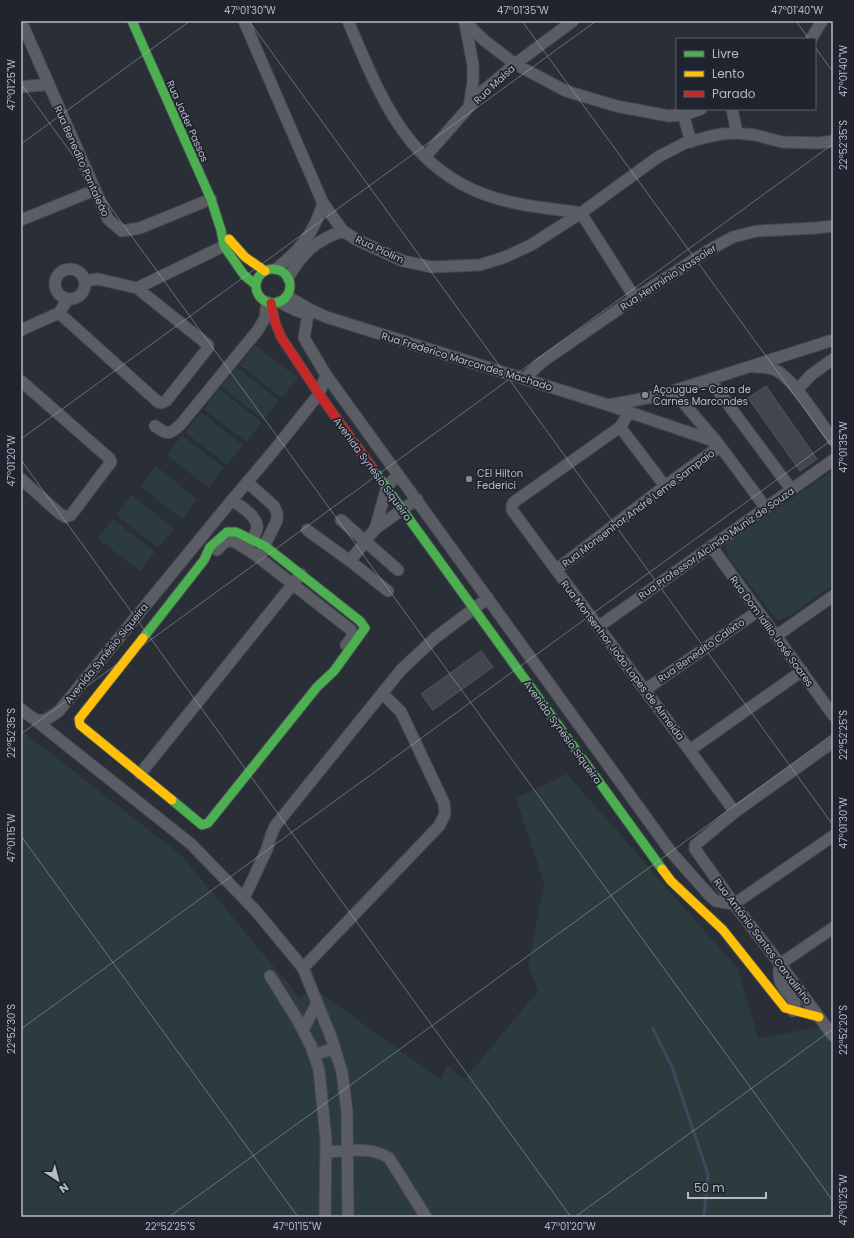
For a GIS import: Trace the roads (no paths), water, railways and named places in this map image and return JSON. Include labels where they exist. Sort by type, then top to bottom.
[{"type":"street","name":"Rua Benedito Pantaleão","points":[[21,21],[108,219],[122,230],[140,228],[211,199]]},
{"type":"street","name":"Rua Jader Passos","points":[[132,21],[211,199],[221,230],[237,266],[256,285]]},
{"type":"street","name":"Rua Piolim","points":[[244,21],[323,203],[335,221],[343,231],[357,240],[403,261],[432,267],[480,265],[505,258],[531,245],[581,213],[658,157],[691,142],[711,136],[737,133],[755,135],[782,142],[820,142],[833,140]]},
{"type":"street","points":[[348,21],[377,88],[393,117],[410,142],[425,157],[458,183],[487,195],[518,204],[581,213],[635,298]]},
{"type":"street","name":"Rua Maísa","points":[[425,157],[483,91],[515,64],[572,21]]},
{"type":"street","points":[[812,38],[822,21]]},
{"type":"street","points":[[465,22],[515,64],[566,91],[616,106],[669,116],[697,110]]},
{"type":"street","points":[[465,22],[473,65],[473,82],[469,107]]},
{"type":"street","points":[[21,88],[48,84]]},
{"type":"street","points":[[732,110],[737,133]]},
{"type":"street","points":[[683,114],[691,142]]},
{"type":"street","points":[[21,220],[95,190]]},
{"type":"street","points":[[276,301],[260,297],[257,293],[257,279],[294,253],[304,242],[318,219],[323,203]]},
{"type":"street","name":"Rua Hermínio Vassoler","points":[[524,379],[542,362],[635,298],[709,250],[733,237],[757,231],[833,226]]},
{"type":"street","points":[[288,278],[295,265],[311,247],[332,235],[343,231]]},
{"type":"street","points":[[137,288],[227,244],[245,257],[270,270],[281,271],[288,278],[290,287],[276,301],[258,330],[181,424],[172,432],[168,433],[163,432],[155,426]]},
{"type":"street","points":[[21,330],[59,313],[68,299],[78,296],[82,291],[84,281],[81,275],[74,270],[64,271],[56,280],[56,290],[59,295],[68,299]]},
{"type":"street","points":[[59,313],[158,402],[166,401],[208,348],[208,345],[137,288],[98,279],[84,281]]},
{"type":"street","name":"Rua Frederico Marcondes Machado","points":[[276,301],[608,405],[719,444]]},
{"type":"street","name":"Avenida Synésio Siqueira","points":[[276,301],[275,322],[284,342],[319,394],[672,881],[723,930],[782,1006],[793,1011]]},
{"type":"street","points":[[284,342],[304,338],[308,312]]},
{"type":"street","name":"Avenida Synésio Siqueira","points":[[304,338],[326,375],[671,852],[711,897],[716,901],[734,904]]},
{"type":"street","name":"Rua Frederico Marcondes Machado","points":[[608,405],[652,397],[673,391],[833,340]]},
{"type":"street","points":[[797,390],[811,376],[833,359]]},
{"type":"street","points":[[749,367],[776,370],[784,375],[797,390],[833,440]]},
{"type":"street","name":"Avenida Synésio Siqueira","points":[[35,720],[47,720],[59,711],[319,394],[326,375]]},
{"type":"street","points":[[710,380],[791,489]]},
{"type":"street","points":[[21,381],[110,459],[111,462],[72,514],[66,517],[59,513],[21,479]]},
{"type":"street","points":[[673,391],[719,444],[766,508]]},
{"type":"street","points":[[629,413],[620,427],[665,486]]},
{"type":"street","name":"Rua Monsenhor João Lopes de Almeida","points":[[620,427],[514,502],[512,510],[736,812]]},
{"type":"street","name":"Rua Monsenhor André Leme Sampaio","points":[[556,570],[719,444]]},
{"type":"street","name":"Rua Professor Alcindo Muniz de Souza","points":[[598,627],[833,460]]},
{"type":"street","points":[[375,529],[387,487],[398,474]]},
{"type":"street","points":[[247,482],[274,506],[277,512],[278,520],[258,557]]},
{"type":"street","points":[[350,561],[375,529],[417,499]]},
{"type":"street","points":[[232,500],[255,519],[257,530],[250,544]]},
{"type":"street","points":[[341,520],[398,570]]},
{"type":"street","points":[[307,530],[388,591]]},
{"type":"street","points":[[228,541],[265,546],[360,621],[365,628],[334,671],[317,687],[208,823],[202,825],[80,725],[79,719],[204,560],[228,541]]},
{"type":"street","points":[[250,544],[258,557],[353,633],[353,636],[326,670],[317,687]]},
{"type":"street","name":"Rua Dom Idílio José Soares","points":[[711,546],[833,715]]},
{"type":"street","points":[[140,774],[301,574]]},
{"type":"street","points":[[776,636],[833,596]]},
{"type":"street","points":[[244,898],[262,862],[275,826],[401,670],[435,638],[488,598]]},
{"type":"street","name":"Rua Benedito Calixto","points":[[645,690],[758,611]]},
{"type":"street","points":[[690,750],[802,671]]},
{"type":"street","points":[[303,968],[439,826],[445,814],[444,803],[401,712],[383,694]]},
{"type":"street","points":[[21,709],[191,844],[244,898],[303,968],[335,1048],[342,1072],[347,1112],[348,1217]]},
{"type":"street","points":[[736,812],[833,742]]},
{"type":"street","name":"Rua Antônio Santos Carvalinho","points":[[736,812],[695,845],[695,849],[734,904],[819,1017],[830,1024],[833,1036]]},
{"type":"street","points":[[734,904],[833,836]]},
{"type":"street","points":[[819,1017],[793,1011],[795,1003],[779,980],[778,975],[780,964],[833,928]]},
{"type":"street","points":[[270,976],[303,1030],[311,1046],[318,1070],[326,1139],[325,1217]]},
{"type":"street","points":[[303,1030],[317,1003]]},
{"type":"street","points":[[314,1055],[335,1048]]},
{"type":"street","points":[[326,1152],[370,1150],[381,1153],[389,1158],[426,1217]]},
{"type":"waterway","points":[[653,1029],[672,1067],[708,1174],[704,1217]]},
{"type":"place","name":"Açougue - Casa de Carnes Marcondes","points":[[645,395]]},
{"type":"place","name":"CEI Hilton Federici","points":[[469,479]]}]
